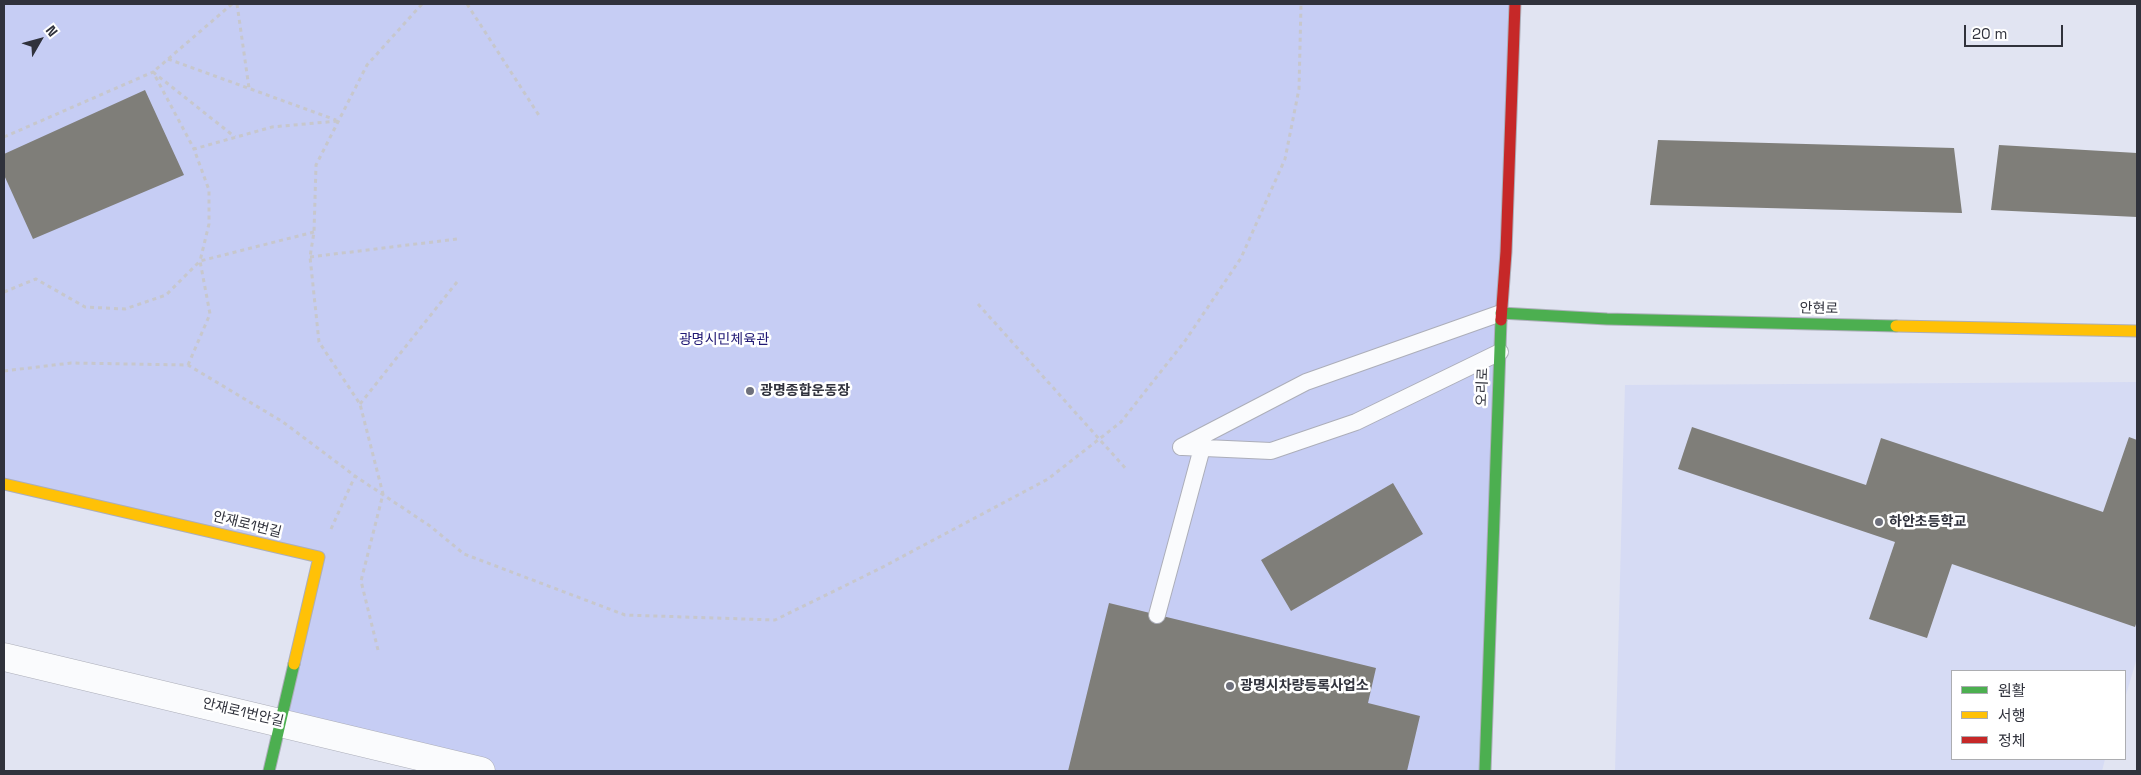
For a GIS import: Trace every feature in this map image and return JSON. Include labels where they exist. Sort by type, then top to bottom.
[{"type":"street","name":"오리로","points":[[1484,771],[1515,4]]},
{"type":"street","name":"안현로","points":[[1501,314],[1607,319],[2137,330]]},
{"type":"street","name":"안재로1번길","points":[[4,484],[319,557]]},
{"type":"street","points":[[269,771],[319,557]]},
{"type":"street","name":"안재로1번안길","points":[[4,658],[481,771]]},
{"type":"lane","points":[[1500,352],[1356,422],[1271,451],[1181,447],[1306,382],[1501,314]]},
{"type":"lane","points":[[1157,615],[1202,448]]},
{"type":"path","points":[[4,137],[153,72],[232,4]]},
{"type":"path","points":[[237,4],[249,88]]},
{"type":"path","points":[[378,650],[361,581],[383,494],[360,404],[319,342],[310,257],[314,232],[316,165],[367,65],[422,4]]},
{"type":"path","points":[[467,4],[540,117]]},
{"type":"path","points":[[4,371],[71,363],[188,365],[283,422],[355,476],[430,526],[464,554],[625,615],[775,620],[879,569],[1048,479],[1121,422],[1185,341],[1241,258],[1285,159],[1299,89],[1301,4]]},
{"type":"path","points":[[168,59],[339,121]]},
{"type":"path","points":[[153,72],[235,137]]},
{"type":"path","points":[[153,72],[194,149],[209,190],[209,224],[200,261],[210,314],[188,365]]},
{"type":"path","points":[[194,149],[272,127],[339,121]]},
{"type":"path","points":[[4,292],[36,279],[85,307],[125,309],[166,295],[200,261],[314,232]]},
{"type":"path","points":[[310,257],[458,239]]},
{"type":"path","points":[[360,404],[457,282]]},
{"type":"path","points":[[978,304],[1127,470]]},
{"type":"path","points":[[319,557],[355,476]]},
{"type":"shaded area","name":"하안초등학교","points":[[2137,382],[2137,658],[2126,695],[2126,670],[1951,670],[1951,760],[2105,760],[2102,771],[1615,771],[1625,385]]},
{"type":"green space","name":"광명종합운동장","points":[[4,4],[1515,4],[1484,771],[479,771],[280,722],[319,558],[4,484]]},
{"type":"building","points":[[145,90],[184,175],[33,239],[4,175],[4,154]]},
{"type":"building","points":[[1658,140],[1954,148],[1962,213],[1650,205]]},
{"type":"building","points":[[1999,145],[2137,153],[2137,217],[1991,210]]},
{"type":"building","points":[[1692,427],[1866,485],[1881,438],[2103,512],[2129,437],[2137,440],[2137,621],[2135,627],[1952,564],[1927,638],[1869,619],[1895,542],[1678,469]]},
{"type":"building","points":[[1393,483],[1423,534],[1291,611],[1261,560]]},
{"type":"building","name":"광명시차량등록사업소","points":[[1109,603],[1376,668],[1368,703],[1420,716],[1407,771],[1068,771]]},
{"type":"traffic: fast","points":[[1501,313],[1607,319],[1896,326]]},
{"type":"traffic: fast","points":[[1485,771],[1501,320]]},
{"type":"traffic: fast","points":[[269,771],[294,664]]},
{"type":"traffic: slow","points":[[1896,326],[2137,331]]},
{"type":"traffic: slow","points":[[4,484],[319,557],[294,664]]},
{"type":"traffic: jam","points":[[1501,320],[1506,252],[1515,4]]},
{"type":"place","name":"광명종합운동장","points":[[750,391]]},
{"type":"place","name":"하안초등학교","points":[[1879,522]]},
{"type":"place","name":"광명시차량등록사업소","points":[[1230,686]]},
{"type":"park label","name":"광명시민체육관","points":[[724,340]]}]
